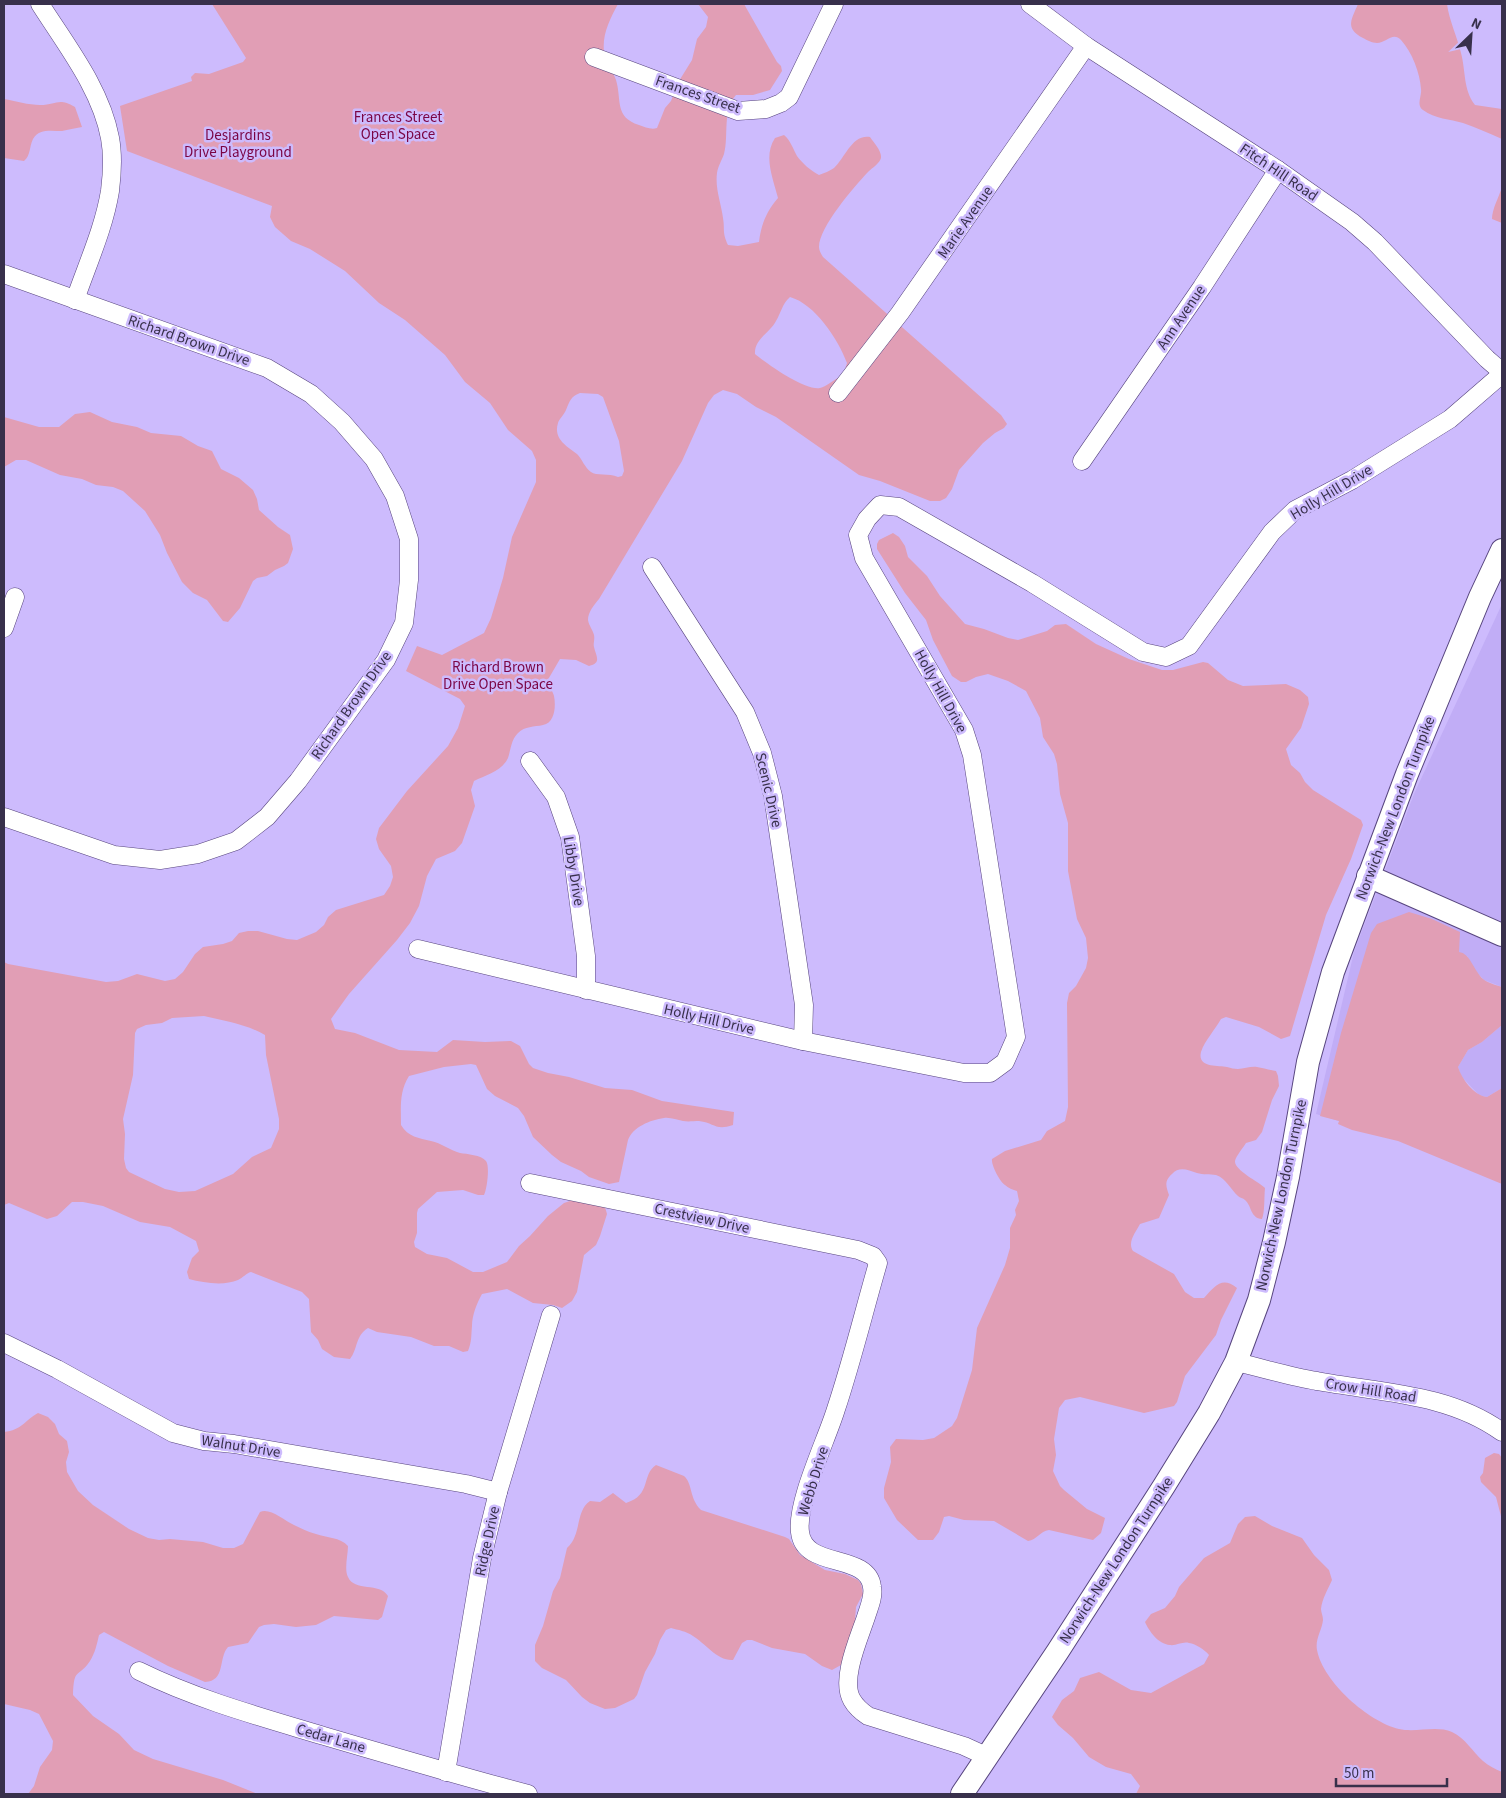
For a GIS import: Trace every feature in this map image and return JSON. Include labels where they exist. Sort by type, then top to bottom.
[{"type":"main road","name":"Norwich-New London Turnpike","points":[[962,1794],[1164,1486],[1209,1413],[1236,1362],[1259,1300],[1274,1242],[1288,1177],[1308,1062],[1333,972],[1407,774],[1480,597],[1502,550]]},
{"type":"main road","points":[[1368,876],[1502,935]]},
{"type":"street","points":[[40,4],[88,81],[102,110],[110,138],[110,191],[104,217],[75,300]]},
{"type":"street","name":"Frances Street","points":[[594,57],[738,111],[766,109],[782,103],[789,97],[834,4]]},
{"type":"street","name":"Fitch Hill Road","points":[[1030,4],[1086,46],[1278,170],[1352,222],[1375,242],[1502,373]]},
{"type":"street","name":"Marie Avenue","points":[[838,393],[922,282],[1086,46]]},
{"type":"street","name":"Ann Avenue","points":[[1082,461],[1202,286],[1278,170]]},
{"type":"street","name":"Richard Brown Drive","points":[[4,274],[267,368],[311,394],[342,422],[374,459],[395,496],[409,539],[409,580],[404,623],[386,660],[298,781],[267,817],[236,841],[198,854],[160,860],[114,855],[4,817]]},
{"type":"street","name":"Holly Hill Drive","points":[[418,949],[804,1042],[964,1074],[990,1073],[1005,1062],[1016,1037],[969,746],[964,730],[864,558],[858,536],[867,519],[880,505],[899,507],[1032,583],[1143,652],[1166,657],[1188,646],[1272,532],[1295,510],[1352,480],[1450,419],[1502,373]]},
{"type":"street","name":"Scenic Drive","points":[[652,567],[745,712],[762,753],[773,796],[804,1005],[804,1042]]},
{"type":"street","points":[[4,628],[15,597]]},
{"type":"street","name":"Libby Drive","points":[[530,761],[556,797],[570,837],[586,956],[586,990]]},
{"type":"street","name":"Crestview Drive","points":[[530,1183],[858,1250],[872,1256]]},
{"type":"street","name":"Webb Drive","points":[[872,1256],[878,1263],[836,1409],[805,1496],[800,1532],[806,1546],[820,1556],[861,1568],[869,1576],[873,1588],[871,1602],[851,1663],[848,1682],[851,1699],[860,1710],[868,1716],[964,1746],[988,1757]]},
{"type":"street","name":"Ridge Drive","points":[[446,1772],[482,1558],[498,1492],[551,1315]]},
{"type":"street","name":"Walnut Drive","points":[[4,1343],[57,1369],[173,1433],[204,1441],[234,1444],[466,1484],[498,1492]]},
{"type":"street","name":"Crow Hill Road","points":[[1236,1362],[1315,1381],[1388,1391],[1438,1402],[1468,1411],[1502,1432]]},
{"type":"street","name":"Cedar Lane","points":[[139,1671],[180,1690],[234,1710],[528,1794]]},
{"type":"shaded area","points":[[1502,604],[1502,987],[1484,980],[1474,969],[1467,956],[1339,1121],[1316,1114],[1354,952],[1414,794]]},
{"type":"shaded area","points":[[1502,1025],[1502,1088],[1487,1097],[1482,1096],[1461,1076],[1458,1067],[1468,1050],[1482,1042]]},
{"type":"green space","points":[[212,4],[618,4],[605,33],[605,60],[616,80],[622,113],[631,122],[655,129],[665,108],[671,101],[679,81],[692,60],[697,39],[706,27],[708,17],[698,4],[744,4],[781,66],[782,71],[770,90],[753,95],[736,95],[729,108],[724,154],[717,179],[724,234],[728,245],[738,246],[759,242],[765,219],[770,208],[778,198],[769,160],[771,145],[775,138],[784,135],[799,159],[819,175],[834,168],[858,139],[870,137],[877,147],[881,158],[878,164],[854,187],[831,218],[821,239],[819,247],[821,253],[823,257],[1001,415],[1007,424],[983,443],[959,470],[952,489],[946,498],[940,501],[930,501],[880,481],[859,475],[776,417],[756,407],[737,394],[723,390],[714,395],[708,403],[682,461],[590,611],[588,620],[594,635],[596,663],[589,666],[576,660],[560,659],[546,683],[554,696],[555,709],[552,718],[547,724],[527,728],[518,733],[508,758],[502,766],[474,781],[471,790],[475,806],[462,843],[455,851],[436,859],[427,876],[419,906],[410,923],[349,994],[331,1019],[335,1029],[355,1033],[399,1050],[437,1052],[453,1040],[511,1041],[520,1046],[533,1068],[548,1073],[605,1088],[632,1090],[662,1101],[734,1112],[733,1125],[727,1127],[671,1118],[653,1120],[643,1125],[630,1135],[619,1182],[609,1184],[589,1177],[552,1155],[533,1137],[524,1116],[518,1108],[495,1096],[487,1089],[476,1065],[444,1067],[409,1076],[401,1100],[401,1125],[404,1129],[414,1136],[435,1142],[460,1153],[481,1157],[486,1161],[488,1168],[484,1195],[463,1190],[437,1192],[418,1209],[415,1247],[427,1254],[447,1258],[473,1272],[483,1272],[507,1262],[519,1246],[548,1216],[564,1203],[573,1200],[605,1207],[607,1214],[596,1245],[584,1255],[577,1292],[572,1301],[562,1308],[533,1303],[507,1289],[482,1294],[474,1313],[468,1351],[463,1352],[449,1346],[434,1346],[411,1337],[377,1332],[368,1328],[361,1335],[350,1359],[334,1357],[322,1349],[318,1340],[311,1332],[309,1299],[302,1292],[251,1272],[238,1280],[227,1283],[207,1283],[189,1279],[187,1272],[192,1258],[199,1251],[196,1241],[170,1227],[140,1222],[103,1206],[83,1202],[72,1202],[57,1216],[47,1219],[9,1203],[4,1205],[4,962],[106,982],[118,981],[137,974],[165,981],[175,979],[183,972],[195,954],[203,947],[232,941],[239,933],[248,931],[258,931],[297,940],[316,932],[336,910],[384,895],[393,877],[391,866],[379,849],[376,839],[379,828],[407,791],[448,746],[458,728],[465,706],[460,699],[406,671],[417,646],[442,655],[484,633],[491,618],[503,578],[512,537],[536,482],[536,460],[532,451],[508,430],[490,403],[465,382],[445,355],[405,320],[379,303],[345,271],[310,249],[291,241],[275,227],[270,217],[272,206],[127,151],[120,106],[192,81],[191,77],[195,73],[209,74],[243,62],[246,58]],"holes":[[[790,297],[799,301],[817,315],[832,333],[847,363],[843,375],[820,388],[813,388],[796,381],[776,370],[755,354],[757,344],[778,318],[783,306]],[[580,393],[598,394],[603,397],[619,441],[624,471],[622,476],[618,477],[591,472],[577,454],[559,438],[557,433],[559,421],[574,396]],[[204,1016],[243,1025],[265,1035],[266,1055],[279,1119],[279,1129],[271,1148],[252,1157],[233,1174],[195,1191],[179,1192],[165,1189],[129,1172],[124,1159],[125,1134],[123,1119],[133,1075],[135,1033],[137,1029],[146,1025],[162,1023],[172,1018]]]},
{"type":"green space","points":[[1358,4],[1447,4],[1463,60],[1468,93],[1475,105],[1502,109],[1502,139],[1463,123],[1432,115],[1423,110],[1420,106],[1419,76],[1409,50],[1398,38],[1392,37],[1380,43],[1375,43],[1353,31],[1351,23]]},
{"type":"green space","points":[[4,99],[36,105],[65,102],[75,107],[82,127],[39,133],[33,139],[28,156],[24,161],[4,158]]},
{"type":"green space","points":[[1502,187],[1502,223],[1492,219],[1492,215]]},
{"type":"green space","points":[[90,412],[112,422],[137,427],[151,433],[181,436],[198,446],[212,451],[221,469],[239,478],[253,490],[259,510],[290,535],[293,549],[288,563],[267,576],[253,581],[240,608],[228,622],[223,621],[207,600],[193,593],[182,582],[160,535],[145,511],[123,491],[113,487],[96,485],[82,479],[60,475],[26,460],[16,460],[4,467],[4,417],[39,427],[59,427],[75,414]]},
{"type":"green space","points":[[893,533],[899,537],[905,546],[908,557],[927,576],[940,596],[965,624],[1018,640],[1047,631],[1055,625],[1066,624],[1096,644],[1129,659],[1162,670],[1173,670],[1203,662],[1208,663],[1228,680],[1243,686],[1286,684],[1300,690],[1308,697],[1309,704],[1301,728],[1286,749],[1291,765],[1313,790],[1361,820],[1363,825],[1351,859],[1326,915],[1290,1036],[1281,1039],[1259,1027],[1226,1017],[1221,1019],[1201,1052],[1202,1061],[1209,1065],[1237,1069],[1257,1067],[1276,1071],[1278,1076],[1279,1086],[1272,1100],[1262,1132],[1256,1140],[1246,1143],[1235,1161],[1242,1172],[1265,1188],[1262,1219],[1253,1214],[1247,1202],[1238,1196],[1226,1181],[1220,1177],[1181,1169],[1169,1177],[1167,1181],[1169,1195],[1159,1218],[1140,1224],[1131,1244],[1133,1251],[1174,1274],[1185,1292],[1194,1298],[1204,1298],[1215,1286],[1223,1283],[1232,1284],[1237,1288],[1221,1320],[1216,1335],[1185,1376],[1174,1406],[1144,1413],[1080,1397],[1065,1400],[1059,1408],[1054,1439],[1056,1455],[1053,1471],[1064,1490],[1087,1509],[1105,1518],[1101,1533],[1093,1540],[1049,1530],[1028,1541],[994,1521],[964,1520],[949,1516],[944,1517],[939,1532],[933,1540],[918,1540],[897,1520],[884,1498],[884,1488],[891,1462],[890,1447],[896,1439],[923,1440],[934,1438],[952,1426],[957,1418],[972,1370],[977,1328],[1005,1265],[1010,1248],[1010,1228],[1016,1215],[1015,1210],[1019,1201],[1017,1191],[1006,1186],[998,1177],[992,1159],[1005,1151],[1041,1140],[1047,1131],[1065,1121],[1068,1107],[1067,1003],[1069,993],[1076,986],[1086,968],[1088,958],[1086,938],[1077,919],[1068,871],[1068,823],[1060,794],[1057,764],[1054,754],[1043,737],[1040,718],[1026,691],[1008,681],[988,674],[966,682],[961,682],[952,676],[933,640],[926,620],[905,593],[877,549],[879,540]]},
{"type":"green space","points":[[1409,912],[1432,919],[1460,932],[1459,952],[1469,959],[1483,979],[1502,987],[1502,1025],[1482,1042],[1468,1050],[1458,1067],[1469,1086],[1482,1096],[1487,1097],[1502,1088],[1502,1184],[1398,1141],[1352,1130],[1338,1124],[1339,1121],[1320,1116],[1341,1033],[1371,933],[1377,924]]},
{"type":"green space","points":[[38,1413],[48,1417],[55,1424],[59,1434],[67,1441],[69,1452],[66,1462],[67,1472],[78,1491],[93,1505],[129,1529],[148,1538],[159,1540],[203,1542],[223,1548],[234,1548],[243,1544],[260,1512],[268,1511],[307,1531],[345,1543],[348,1546],[347,1574],[351,1582],[379,1589],[388,1596],[382,1617],[378,1620],[334,1616],[316,1625],[296,1627],[274,1624],[259,1627],[248,1643],[228,1647],[216,1678],[205,1682],[168,1666],[104,1632],[99,1635],[92,1658],[74,1680],[73,1695],[93,1716],[119,1734],[134,1750],[153,1759],[223,1780],[258,1794],[28,1794],[34,1786],[40,1767],[52,1750],[53,1741],[39,1714],[4,1704],[4,1432],[19,1427]]},
{"type":"green space","points":[[1494,1453],[1499,1454],[1502,1458],[1502,1520],[1496,1497],[1481,1482],[1480,1477],[1483,1473],[1485,1458]]},
{"type":"green space","points":[[656,1465],[687,1479],[695,1501],[701,1510],[785,1537],[789,1539],[800,1555],[825,1570],[845,1574],[858,1580],[863,1594],[856,1607],[855,1621],[841,1665],[832,1670],[822,1666],[805,1654],[772,1648],[752,1640],[742,1643],[733,1660],[727,1660],[716,1655],[690,1634],[671,1628],[666,1630],[660,1640],[634,1699],[615,1708],[605,1709],[590,1703],[566,1680],[542,1668],[535,1661],[535,1645],[543,1626],[553,1591],[560,1578],[567,1548],[575,1537],[585,1505],[590,1501],[600,1502],[613,1493],[626,1503],[634,1499],[640,1495],[651,1469]]},
{"type":"green space","points":[[1255,1516],[1272,1526],[1302,1538],[1314,1555],[1329,1570],[1332,1580],[1322,1605],[1323,1620],[1317,1650],[1328,1675],[1338,1687],[1361,1709],[1387,1725],[1406,1730],[1446,1730],[1457,1735],[1483,1761],[1502,1772],[1502,1794],[1136,1794],[1140,1786],[1131,1774],[1106,1767],[1089,1757],[1073,1738],[1058,1725],[1052,1717],[1062,1700],[1074,1691],[1080,1678],[1099,1672],[1131,1690],[1151,1693],[1204,1664],[1209,1655],[1203,1649],[1187,1643],[1166,1644],[1158,1640],[1145,1622],[1151,1614],[1165,1608],[1175,1596],[1179,1587],[1204,1558],[1230,1543],[1238,1524],[1245,1517]]},
{"type":"park label","name":"Frances Street Open Space","points":[[398,126]]},
{"type":"park label","name":"Desjardins Drive Playground","points":[[238,144]]},
{"type":"park label","name":"Richard Brown Drive Open Space","points":[[498,676]]}]
